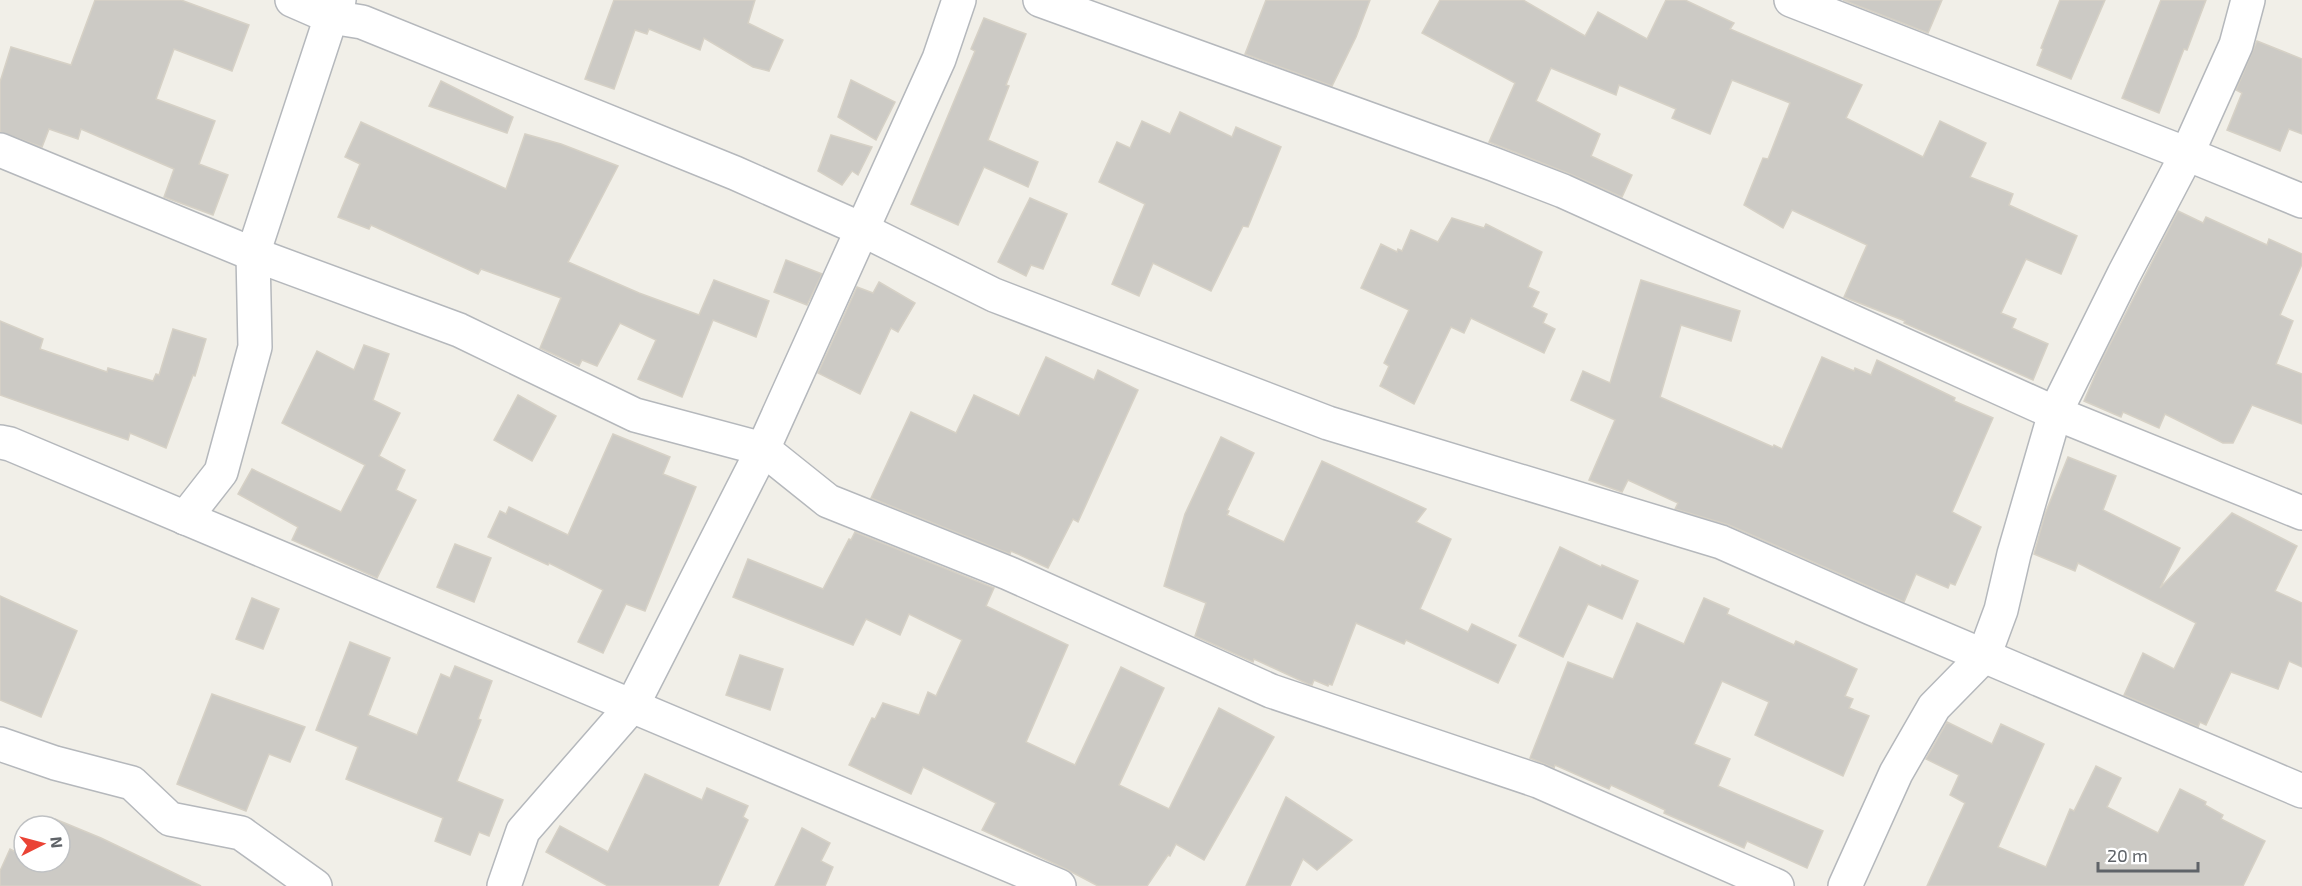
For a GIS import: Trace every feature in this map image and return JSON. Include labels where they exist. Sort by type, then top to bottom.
[{"type":"street","points":[[292,0],[335,8],[362,22],[735,173],[861,229],[994,295],[1305,414],[1721,542],[2302,791]]},
{"type":"street","points":[[504,886],[523,831],[632,706],[763,449],[939,59],[959,0]]},
{"type":"street","points":[[1040,0],[1493,164],[1563,192],[2055,414],[2302,513]]},
{"type":"street","points":[[1791,0],[2187,153],[2302,201]]},
{"type":"street","points":[[1845,886],[1896,773],[1934,707],[1984,656],[2001,610],[2014,554],[2055,414],[2187,153],[2236,45],[2248,0]]},
{"type":"street","points":[[185,518],[221,472],[255,347],[253,254],[335,8]]},
{"type":"street","points":[[0,150],[253,254],[459,330],[635,415],[763,449],[828,501],[1008,573],[1271,691],[1538,781],[1777,886]]},
{"type":"street","points":[[0,442],[10,444],[1059,886]]},
{"type":"street","points":[[0,744],[55,763],[132,783],[170,819],[241,833],[315,886]]},
{"type":"building","points":[[95,0],[181,0],[249,25],[232,71],[174,49],[156,99],[215,121],[199,164],[228,175],[213,215],[164,197],[174,169],[81,129],[78,139],[49,129],[42,147],[0,132],[0,82],[11,47],[71,65]]},
{"type":"building","points":[[614,0],[755,0],[748,23],[783,40],[769,71],[753,67],[704,38],[700,50],[649,29],[647,34],[635,30],[614,89],[585,79]]},
{"type":"building","points":[[1266,0],[1370,0],[1356,37],[1332,86],[1245,54]]},
{"type":"building","points":[[1440,0],[1523,0],[1585,36],[1598,12],[1647,39],[1666,0],[1685,0],[1734,23],[1730,29],[1862,85],[1846,118],[1923,157],[1940,121],[1986,143],[1970,177],[2013,194],[2009,205],[2077,236],[2061,274],[2026,259],[2001,313],[2016,319],[2012,328],[2048,344],[2033,380],[1904,323],[1905,321],[1844,297],[1867,245],[1792,210],[1783,228],[1744,205],[1763,158],[1768,159],[1790,103],[1732,80],[1710,134],[1672,118],[1676,109],[1619,85],[1616,95],[1551,68],[1536,101],[1600,134],[1591,156],[1632,175],[1622,197],[1489,142],[1515,83],[1422,33]]},
{"type":"building","points":[[1843,0],[1942,0],[1928,33]]},
{"type":"building","points":[[2060,0],[2105,0],[2071,79],[2037,65],[2043,49],[2041,48]]},
{"type":"building","points":[[2161,0],[2206,0],[2159,113],[2122,98]]},
{"type":"building","points":[[984,18],[1026,34],[988,140],[1038,162],[1028,187],[984,167],[958,225],[911,204],[975,51],[971,49]]},
{"type":"building","points":[[2257,41],[2302,59],[2302,134],[2289,129],[2280,151],[2227,130],[2242,93],[2236,90]]},
{"type":"building","points":[[851,80],[895,102],[876,140],[838,117]]},
{"type":"building","points":[[441,81],[513,117],[507,133],[429,106]]},
{"type":"building","points":[[1180,112],[1232,137],[1236,127],[1281,147],[1248,227],[1243,226],[1211,291],[1153,263],[1139,296],[1112,284],[1145,204],[1099,182],[1117,142],[1130,148],[1142,121],[1170,134]]},
{"type":"building","points":[[361,122],[506,189],[525,134],[561,144],[618,166],[568,262],[639,293],[699,315],[714,280],[769,301],[756,337],[713,320],[682,397],[638,379],[656,340],[620,323],[597,366],[582,360],[579,366],[540,348],[561,298],[481,269],[478,274],[371,225],[369,229],[338,217],[360,164],[345,157]]},
{"type":"building","points":[[831,135],[872,147],[858,175],[852,171],[842,185],[818,171]]},
{"type":"building","points":[[1030,198],[1067,214],[1043,269],[1031,265],[1026,276],[998,262]]},
{"type":"building","points":[[2178,211],[2203,223],[2206,217],[2267,245],[2269,239],[2302,254],[2302,264],[2280,315],[2293,321],[2276,364],[2302,374],[2302,424],[2252,405],[2233,443],[2223,443],[2165,414],[2159,428],[2123,412],[2121,417],[2084,401],[2100,364]]},
{"type":"building","points":[[1452,218],[1484,228],[1486,224],[1542,252],[1528,287],[1539,292],[1532,307],[1547,314],[1543,323],[1555,329],[1544,353],[1471,318],[1464,333],[1451,327],[1414,404],[1380,386],[1389,366],[1384,363],[1409,310],[1361,288],[1381,244],[1397,252],[1398,249],[1402,251],[1411,230],[1438,242]]},
{"type":"building","points":[[786,260],[822,274],[807,305],[774,292]]},
{"type":"building","points":[[1641,280],[1740,311],[1731,341],[1681,325],[1660,397],[1773,447],[1774,445],[1782,449],[1822,357],[1854,371],[1855,368],[1871,375],[1877,360],[1955,398],[1954,401],[1993,418],[1952,512],[1981,527],[1955,585],[1950,583],[1948,588],[1916,574],[1904,602],[1729,525],[1675,509],[1678,503],[1628,480],[1622,492],[1589,480],[1615,420],[1571,400],[1583,371],[1610,383]]},
{"type":"building","points":[[879,282],[915,303],[898,332],[891,328],[860,394],[818,373],[857,287],[873,293]]},
{"type":"building","points":[[0,321],[43,339],[40,349],[107,372],[108,368],[153,381],[156,374],[159,375],[173,329],[206,339],[195,376],[193,375],[166,448],[130,433],[128,440],[0,395]]},
{"type":"building","points":[[364,345],[389,354],[373,400],[400,413],[379,456],[405,470],[396,490],[416,500],[377,578],[292,540],[298,527],[238,494],[252,469],[341,512],[365,465],[282,423],[317,351],[354,370]]},
{"type":"building","points":[[1046,357],[1094,380],[1098,370],[1138,390],[1078,522],[1073,519],[1048,568],[1011,551],[1010,554],[871,498],[911,412],[956,433],[974,395],[1019,416]]},
{"type":"building","points":[[518,395],[556,416],[532,461],[494,440]]},
{"type":"building","points":[[613,434],[670,457],[663,474],[696,487],[645,611],[626,604],[603,653],[578,642],[603,590],[549,563],[548,565],[488,537],[500,511],[506,514],[509,507],[568,535]]},
{"type":"building","points":[[1221,437],[1254,453],[1227,510],[1229,511],[1227,515],[1284,542],[1322,461],[1426,509],[1416,522],[1451,539],[1420,609],[1468,632],[1472,624],[1516,645],[1498,683],[1406,640],[1404,644],[1356,623],[1332,685],[1328,686],[1314,680],[1312,685],[1308,684],[1254,659],[1253,662],[1195,636],[1206,603],[1164,586],[1185,514]]},
{"type":"building","points":[[2068,457],[2116,476],[2103,510],[2180,548],[2160,588],[2232,513],[2297,546],[2275,591],[2302,603],[2302,667],[2289,661],[2278,689],[2231,672],[2206,725],[2200,722],[2198,727],[2124,695],[2143,653],[2174,669],[2196,623],[2078,563],[2075,571],[2034,554],[2045,514]]},
{"type":"building","points":[[855,532],[994,588],[986,606],[1068,645],[1026,742],[1075,765],[1121,667],[1164,688],[1119,785],[1169,809],[1219,708],[1274,737],[1204,860],[1176,844],[1170,856],[1168,855],[1147,886],[1098,886],[982,830],[996,803],[923,767],[911,794],[849,765],[872,718],[875,719],[883,703],[919,715],[928,692],[936,696],[962,640],[909,614],[900,635],[866,619],[853,645],[733,597],[748,559],[823,589],[849,539],[851,540]]},
{"type":"building","points":[[455,544],[491,558],[474,602],[437,587]]},
{"type":"building","points":[[1560,547],[1601,567],[1602,565],[1638,581],[1622,619],[1588,604],[1563,657],[1519,636]]},
{"type":"building","points":[[0,596],[77,631],[41,717],[0,700]]},
{"type":"building","points":[[252,598],[279,609],[263,649],[236,639]]},
{"type":"building","points":[[1704,598],[1729,609],[1727,614],[1794,645],[1796,641],[1857,669],[1845,696],[1853,699],[1849,708],[1869,716],[1843,776],[1755,735],[1769,702],[1722,681],[1694,744],[1730,759],[1718,786],[1823,831],[1807,868],[1747,841],[1744,848],[1664,813],[1665,810],[1611,785],[1609,789],[1555,765],[1554,768],[1530,758],[1568,662],[1613,679],[1637,623],[1684,644]]},
{"type":"building","points":[[350,642],[390,658],[368,715],[417,735],[441,674],[450,678],[455,666],[492,681],[478,719],[481,720],[457,781],[503,800],[489,836],[479,832],[470,855],[435,841],[443,818],[346,779],[358,747],[316,730]]},
{"type":"building","points":[[740,655],[783,669],[770,710],[726,695]]},
{"type":"building","points":[[212,694],[305,727],[290,762],[269,754],[246,811],[177,784]]},
{"type":"building","points":[[1947,722],[1992,744],[2001,724],[2044,744],[1998,847],[2046,867],[2070,809],[2074,811],[2096,766],[2121,778],[2107,807],[2158,833],[2180,789],[2206,802],[2205,805],[2223,815],[2221,819],[2265,841],[2243,886],[1927,886],[1965,803],[1950,795],[1959,775],[1926,759]]},
{"type":"building","points":[[645,774],[702,800],[707,788],[748,806],[743,817],[748,820],[718,886],[608,886],[546,852],[560,826],[608,852]]},
{"type":"building","points":[[1286,797],[1352,840],[1317,870],[1303,859],[1290,886],[1246,886]]},
{"type":"building","points":[[72,826],[201,886],[0,886],[0,871],[10,849],[12,850],[12,874],[72,874]]},
{"type":"building","points":[[802,828],[830,843],[821,861],[833,867],[825,886],[775,886]]}]
